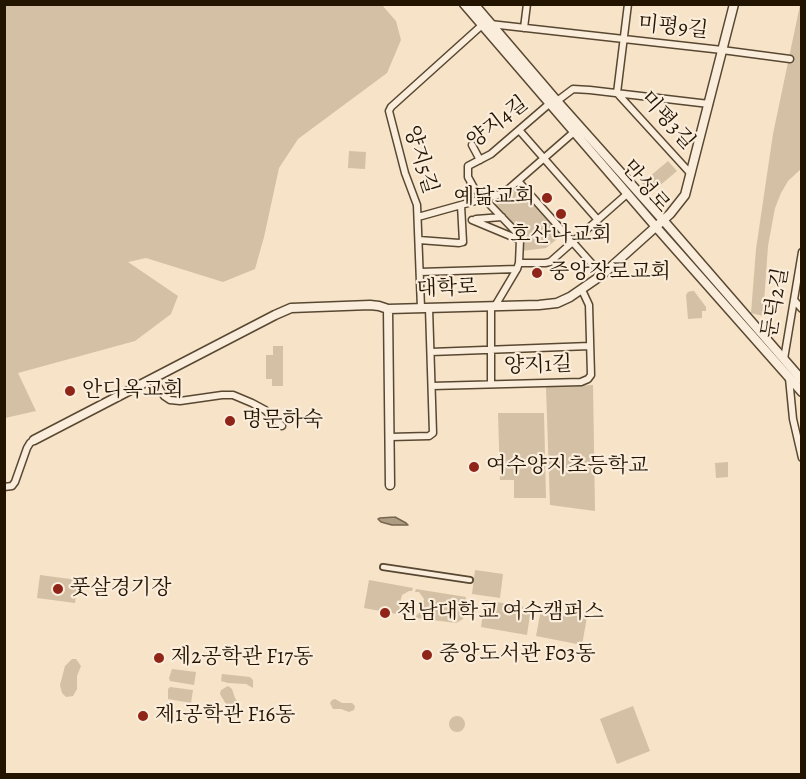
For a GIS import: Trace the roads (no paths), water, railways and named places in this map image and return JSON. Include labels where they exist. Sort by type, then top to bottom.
[{"type":"street","name":"만성로","points":[[464,4],[486,25],[553,102],[663,220],[801,380]]},
{"type":"street","name":"만성로","points":[[474,4],[486,25]]},
{"type":"street","points":[[524,28],[527,4]]},
{"type":"street","points":[[617,93],[628,4]]},
{"type":"street","name":"미평3길","points":[[656,226],[681,201],[688,187],[734,4]]},
{"type":"street","name":"미평9길","points":[[486,25],[722,50],[790,60]]},
{"type":"street","name":"양지5길","points":[[425,308],[420,272],[417,203],[405,173],[389,111],[391,106],[486,25]]},
{"type":"street","name":"미평3길","points":[[553,102],[574,89],[708,104]]},
{"type":"street","name":"미평3길","points":[[617,93],[691,174]]},
{"type":"street","name":"만성로","points":[[553,102],[574,132],[627,194],[801,392]]},
{"type":"street","name":"양지4길","points":[[484,199],[469,179],[468,166],[491,154],[553,102]]},
{"type":"street","points":[[519,130],[598,220]]},
{"type":"street","points":[[418,217],[504,194],[574,132]]},
{"type":"street","points":[[472,145],[480,160]]},
{"type":"street","points":[[519,181],[602,275]]},
{"type":"street","points":[[420,272],[548,263],[627,194]]},
{"type":"street","points":[[484,199],[516,232],[520,240],[518,266],[493,306]]},
{"type":"street","points":[[419,240],[462,243],[464,241],[461,206]]},
{"type":"street","points":[[462,221],[502,217]]},
{"type":"street","points":[[472,220],[520,240]]},
{"type":"street","name":"대학로","points":[[390,485],[388,309],[557,303],[582,290],[602,275],[656,226]]},
{"type":"street","name":"둔덕2길","points":[[784,359],[801,252]]},
{"type":"street","name":"양지1길","points":[[432,386],[585,381],[590,378],[589,305],[582,290]]},
{"type":"street","points":[[794,300],[801,309]]},
{"type":"street","points":[[4,487],[15,482],[27,448],[34,440],[275,315],[291,308],[370,304],[388,309]]},
{"type":"street","name":"양지1길","points":[[491,384],[493,306]]},
{"type":"street","points":[[390,437],[432,434],[431,352],[425,308]]},
{"type":"street","name":"양지1길","points":[[431,352],[590,346]]},
{"type":"street","points":[[789,377],[793,419],[801,458]]},
{"type":"street","points":[[153,378],[164,396],[170,400],[233,395],[265,410],[282,426]]},
{"type":"street","points":[[383,567],[470,580]]},
{"type":"place","name":"예닮교회","points":[[547,198]]},
{"type":"place","name":"호산나교회","points":[[561,214]]},
{"type":"place","name":"중앙장로교회","points":[[537,273]]},
{"type":"place","name":"안디옥교회","points":[[70,391]]},
{"type":"place","name":"명문하숙","points":[[230,421]]},
{"type":"place","name":"여수양지초등학교","points":[[474,467]]},
{"type":"place","name":"풋살경기장","points":[[58,589]]},
{"type":"place","name":"전남대학교 여수캠퍼스","points":[[385,613]]},
{"type":"place","name":"중앙도서관 F03동","points":[[427,655]]},
{"type":"place","name":"제2공학관 F17동","points":[[159,658]]},
{"type":"place","name":"제1공학관 F16동","points":[[143,716]]}]
